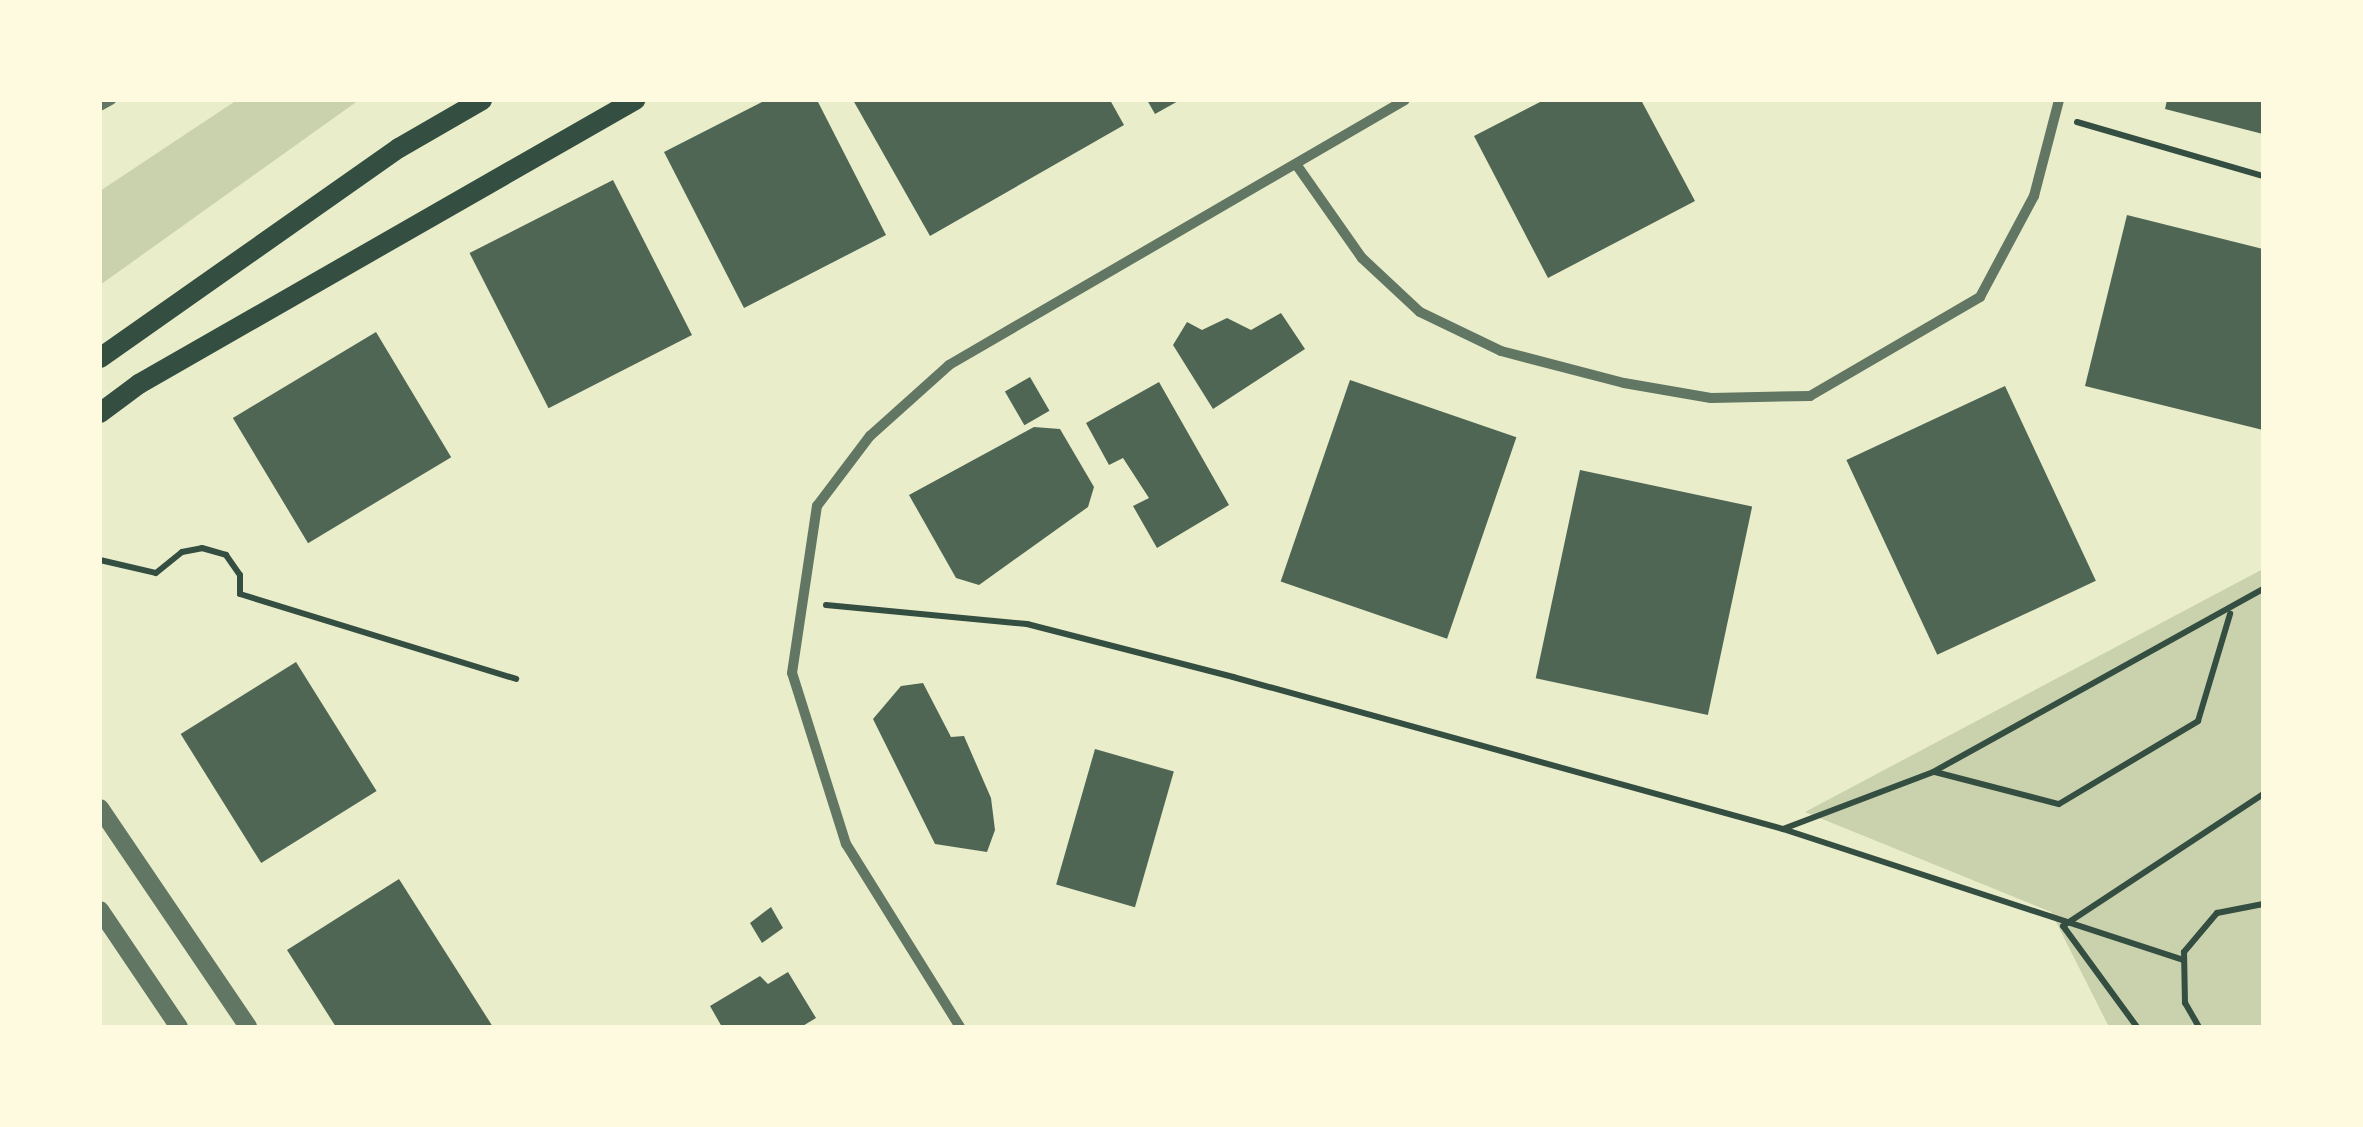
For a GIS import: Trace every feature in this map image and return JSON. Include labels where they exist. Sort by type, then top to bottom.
[{"type":"main road","points":[[100,358],[383,158],[482,100]]},
{"type":"main road","points":[[100,413],[139,384],[635,100]]},
{"type":"street","points":[[100,106],[111,100]]},
{"type":"street","points":[[960,1027],[846,844],[792,674],[817,506],[870,436],[949,365],[1298,167],[1405,100]]},
{"type":"street","points":[[1298,167],[1362,258],[1420,312],[1501,351],[1624,384],[1711,398],[1810,396],[1980,297],[2034,196],[2059,100]]},
{"type":"street","points":[[100,808],[248,1027]]},
{"type":"street","points":[[100,910],[179,1027]]},
{"type":"path","points":[[2055,115],[2263,176]]},
{"type":"path","points":[[100,560],[156,574],[182,552],[202,548],[226,555],[240,575],[240,594],[516,679]]},
{"type":"path","points":[[1783,829],[1933,772],[2230,612],[2263,589]]},
{"type":"path","points":[[800,602],[1027,624],[1783,829],[2063,926],[2183,960]]},
{"type":"path","points":[[1933,772],[2059,804],[2198,722],[2230,612]]},
{"type":"path","points":[[2063,926],[2263,794]]},
{"type":"path","points":[[2199,1027],[2185,1002],[2183,960],[2197,930],[2217,913],[2263,904]]},
{"type":"path","points":[[2063,926],[2137,1027]]},
{"type":"green space","points":[[237,100],[359,100],[100,285],[100,191]]},
{"type":"green space","points":[[2263,569],[2263,1027],[2109,1027],[2051,912],[1805,812]]},
{"type":"building","points":[[766,100],[817,100],[886,235],[744,308],[664,152]]},
{"type":"building","points":[[853,100],[1110,100],[1124,125],[930,236]]},
{"type":"building","points":[[1147,100],[1180,100],[1155,114]]},
{"type":"building","points":[[1544,100],[1641,100],[1695,201],[1548,278],[1474,136]]},
{"type":"building","points":[[2167,100],[2263,100],[2263,134],[2165,109]]},
{"type":"building","points":[[613,180],[692,335],[549,408],[470,253]]},
{"type":"building","points":[[2127,215],[2263,249],[2263,430],[2085,386]]},
{"type":"building","points":[[1281,313],[1305,349],[1213,409],[1173,345],[1187,322],[1202,330],[1227,318],[1251,330]]},
{"type":"building","points":[[376,332],[451,457],[308,543],[233,418]]},
{"type":"building","points":[[1030,377],[1050,411],[1024,425],[1005,392]]},
{"type":"building","points":[[1350,380],[1516,437],[1447,639],[1281,581]]},
{"type":"building","points":[[1159,382],[1229,505],[1157,548],[1133,506],[1149,498],[1123,458],[1109,465],[1086,423]]},
{"type":"building","points":[[2005,386],[2096,581],[1937,655],[1846,460]]},
{"type":"building","points":[[1034,427],[1060,429],[1094,487],[1088,507],[979,585],[956,578],[909,495]]},
{"type":"building","points":[[1580,470],[1752,507],[1708,715],[1536,678]]},
{"type":"building","points":[[296,662],[377,791],[261,863],[181,734]]},
{"type":"building","points":[[923,683],[951,737],[964,736],[991,798],[995,830],[987,852],[935,844],[873,719],[901,686]]},
{"type":"building","points":[[1095,749],[1174,772],[1135,907],[1056,885]]},
{"type":"building","points":[[399,879],[493,1027],[336,1027],[287,950]]},
{"type":"building","points":[[771,907],[783,928],[762,943],[750,923]]},
{"type":"building","points":[[788,972],[816,1018],[801,1027],[722,1027],[710,1006],[760,976],[768,984]]}]
